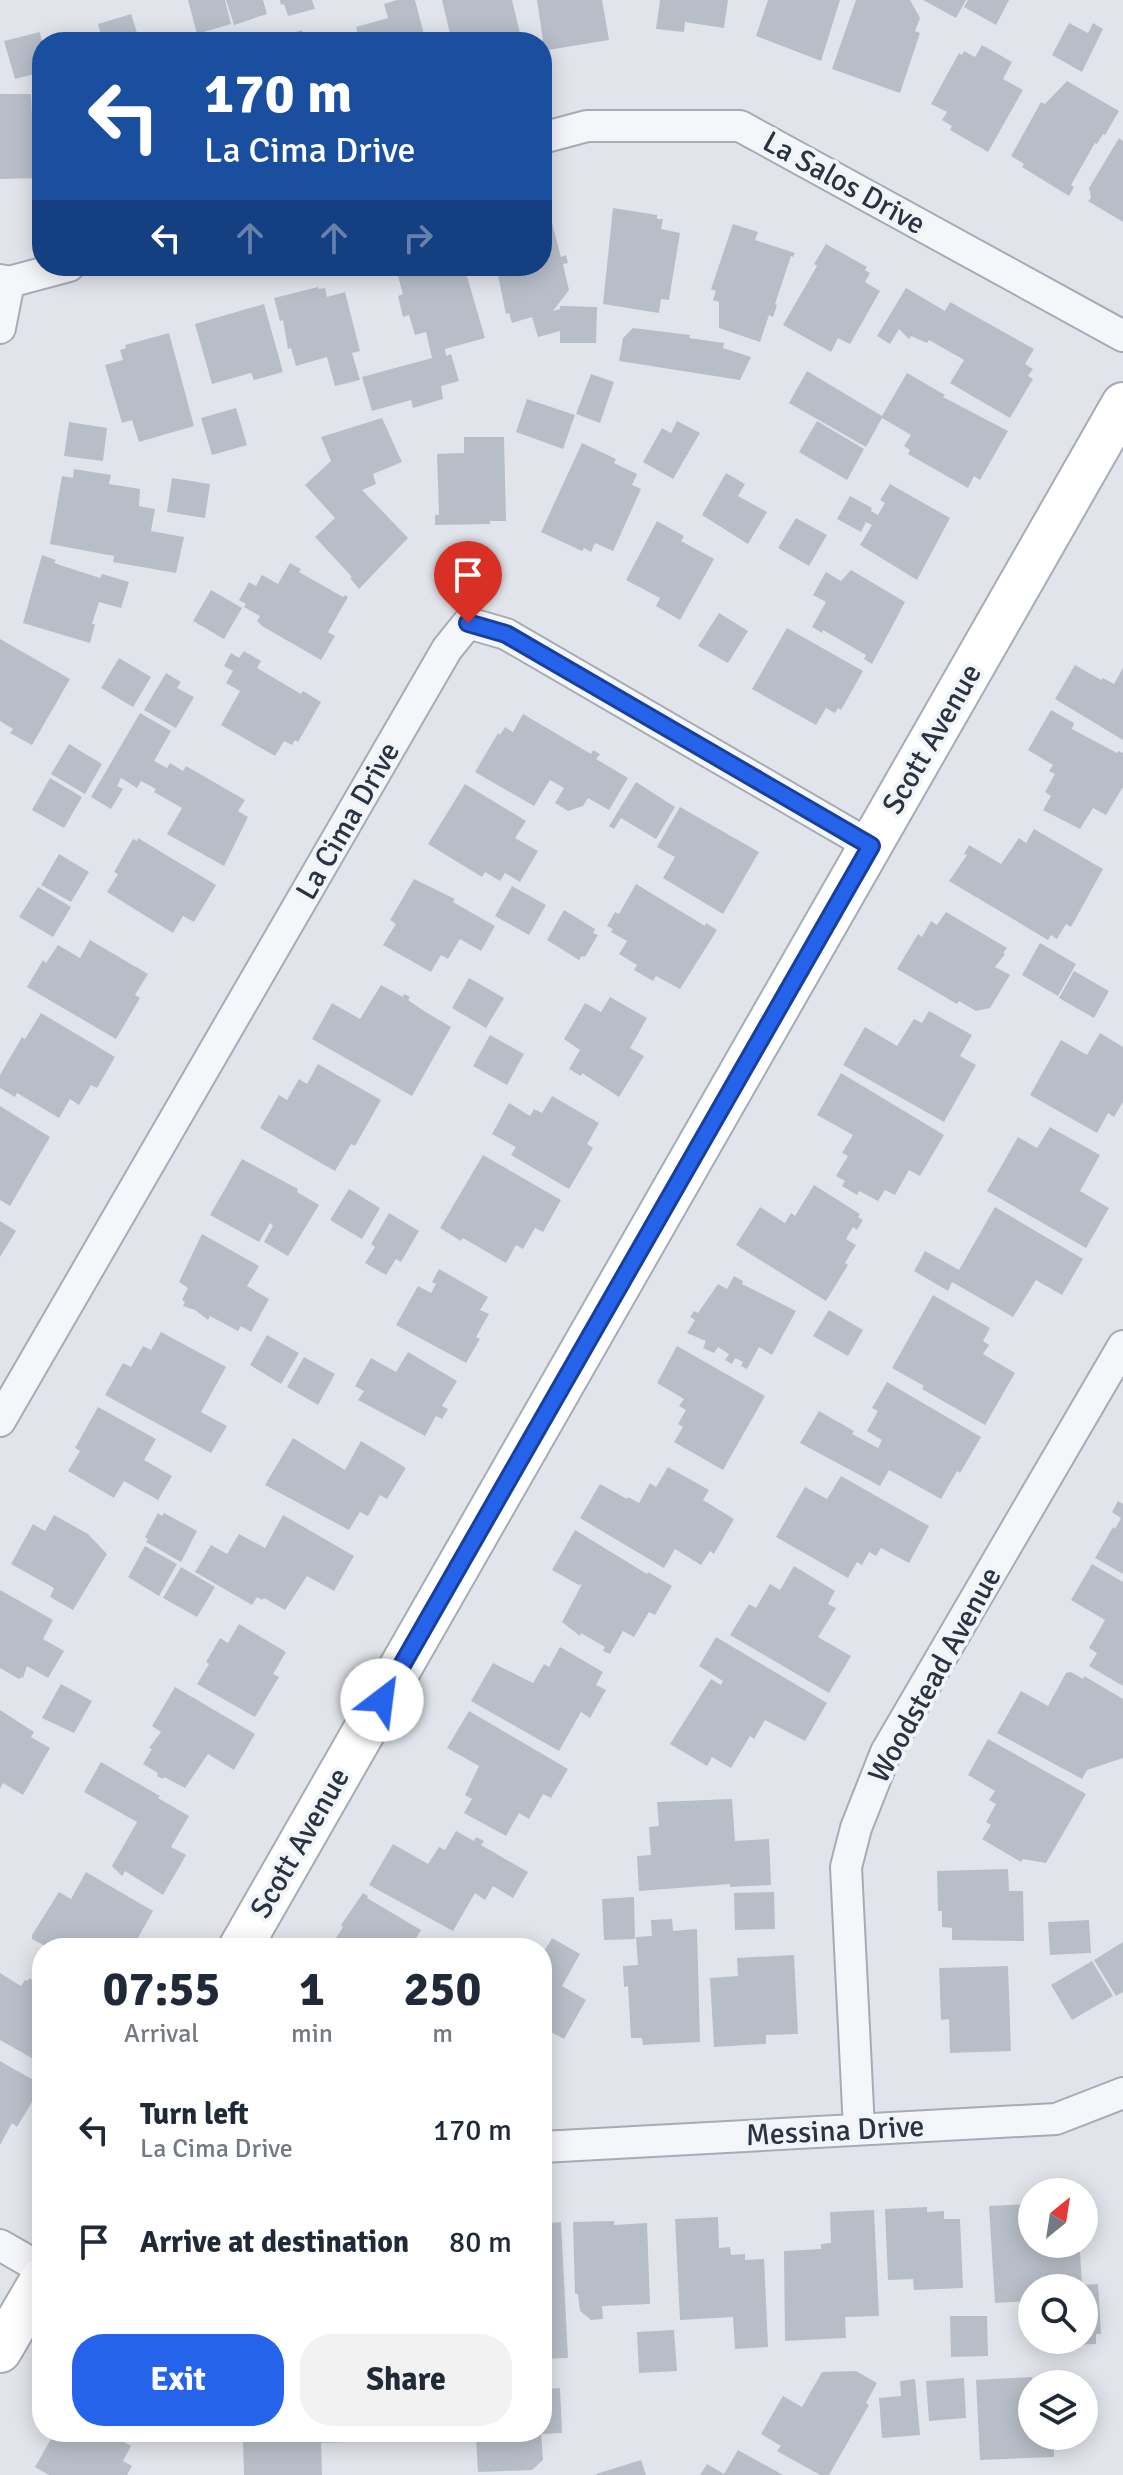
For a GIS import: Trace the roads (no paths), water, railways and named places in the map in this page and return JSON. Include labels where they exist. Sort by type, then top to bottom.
[{"type":"street","name":"La Salos Drive","points":[[552,135],[587,126],[740,126],[1123,336]]},
{"type":"street","points":[[0,328],[5,281],[32,275]]},
{"type":"street","name":"Scott Avenue","points":[[246,1938],[1123,404]]},
{"type":"street","name":"La Cima Drive","points":[[0,1421],[447,649],[468,623],[506,634],[871,846]]},
{"type":"street","name":"Woodstead Avenue","points":[[859,2129],[846,1867],[856,1828],[886,1752],[1123,1346]]},
{"type":"street","name":"Messina Drive","points":[[552,2146],[1056,2119],[1123,2093]]},
{"type":"street","points":[[0,2245],[32,2263]]},
{"type":"street","points":[[0,2351],[32,2296]]}]
